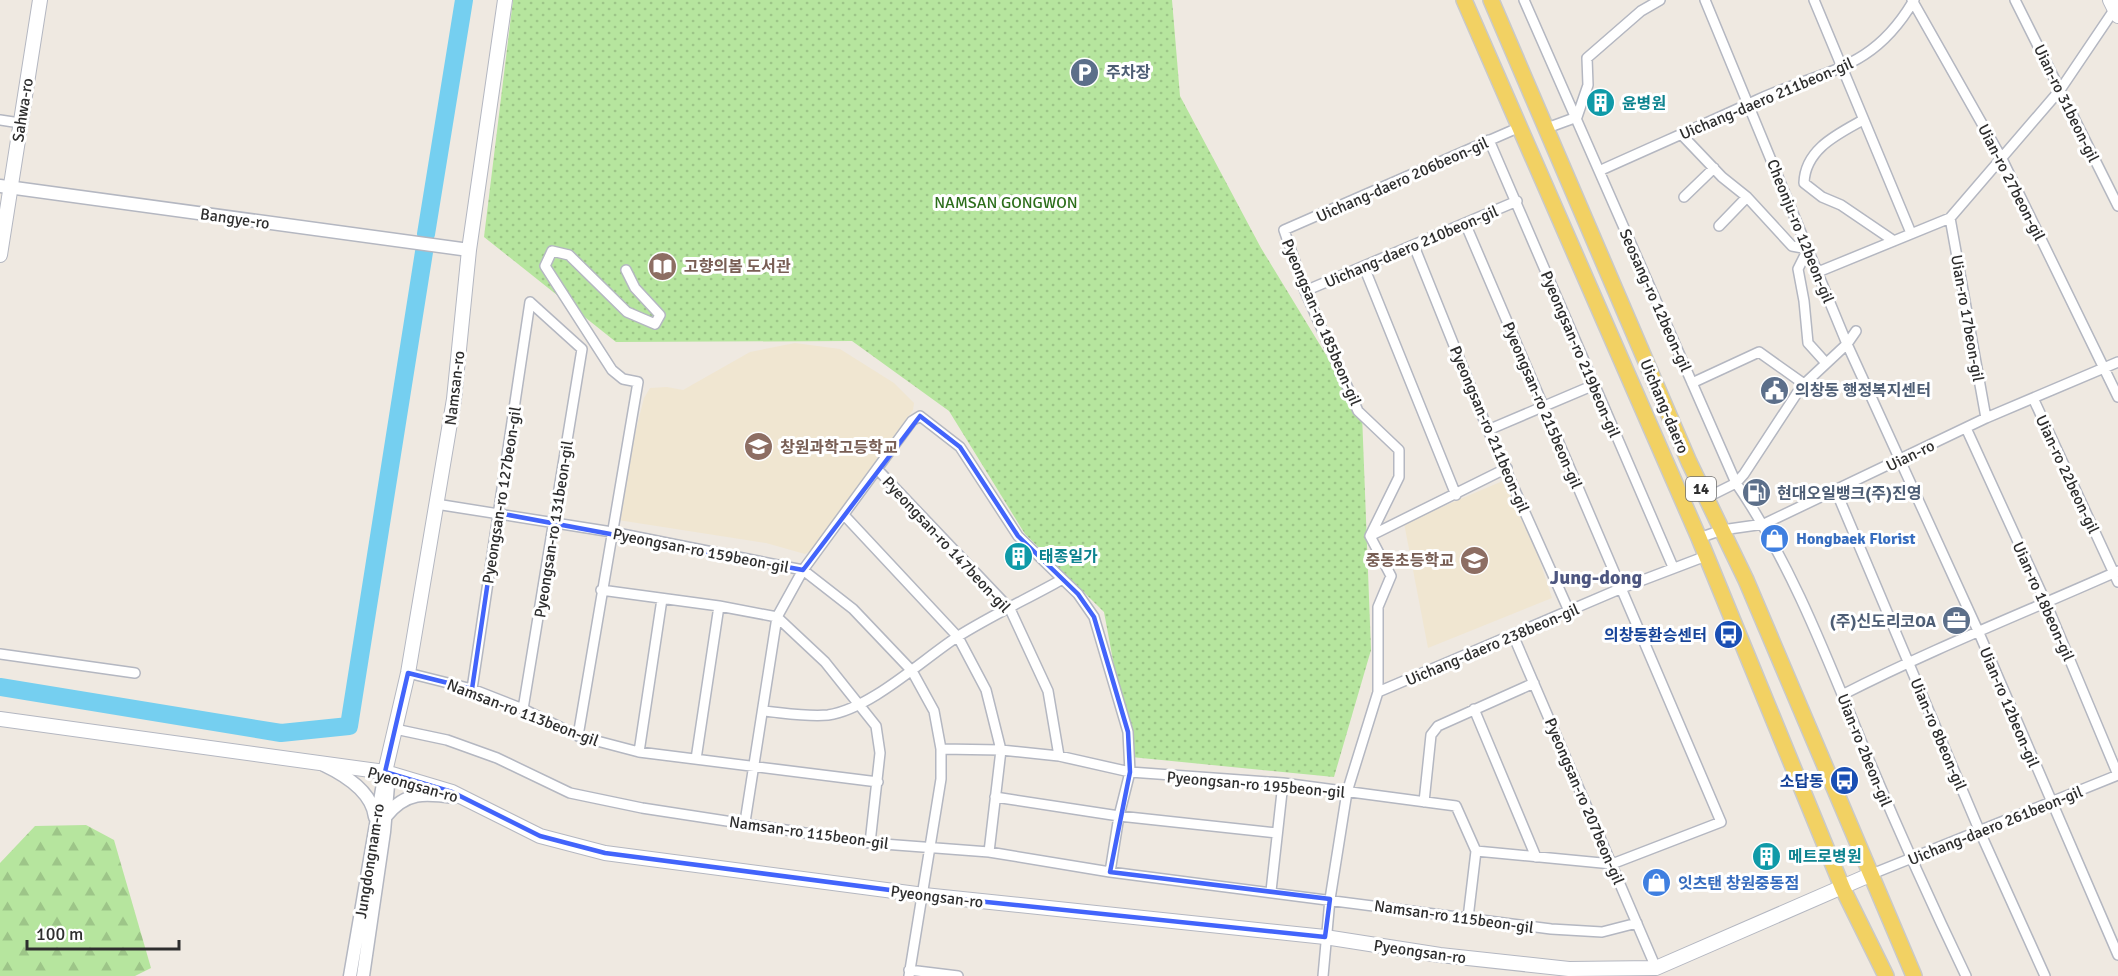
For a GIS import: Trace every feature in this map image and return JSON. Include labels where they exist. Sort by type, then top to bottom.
[{"type":"main road","name":"Sahwa-ro","points":[[0,255],[5,187],[20,123],[40,0]]},
{"type":"main road","name":"Namsan-ro","points":[[385,772],[408,673],[453,399],[469,250],[505,0]]},
{"type":"main road","name":"Uichang-daero","points":[[1464,0],[1699,538],[1843,889],[1886,976]]},
{"type":"main road","name":"Uichang-daero","points":[[1491,0],[1706,498],[1746,580],[1914,976]]},
{"type":"main road","name":"Pyeongsan-ro","points":[[0,719],[385,772],[464,798],[540,836],[605,854],[924,895],[1325,937],[1568,973],[1656,968],[1843,889],[1872,874]]},
{"type":"street","name":"Seosang-ro 12beon-gil","points":[[1524,0],[1736,483],[1764,524]]},
{"type":"street","points":[[1547,128],[1576,117],[1588,84],[1587,58],[1641,10],[1659,0]]},
{"type":"street","name":"Cheonju-ro 12beon-gil","points":[[1705,0],[1848,344],[1900,460]]},
{"type":"street","points":[[1814,0],[1911,233]]},
{"type":"street","name":"Uian-ro 31beon-gil","points":[[2015,0],[2118,206]]},
{"type":"street","name":"Uichang-daero 211beon-gil","points":[[1599,171],[1750,104],[1842,69],[1884,40],[1913,1]]},
{"type":"street","name":"Uian-ro 27beon-gil","points":[[1913,1],[2002,159],[2118,397]]},
{"type":"street","points":[[1818,272],[1950,218],[2060,90],[2114,9]]},
{"type":"street","points":[[0,120],[20,123]]},
{"type":"street","points":[[1863,120],[1826,142],[1811,159],[1804,173],[1804,183],[1821,197],[1841,205],[1894,241]]},
{"type":"street","name":"Uichang-daero 206beon-gil","points":[[1284,230],[1520,127]]},
{"type":"street","points":[[1681,134],[1714,168],[1747,197],[1792,246],[1808,249],[1798,269],[1808,343],[1826,363]]},
{"type":"street","name":"Pyeongsan-ro 219beon-gil","points":[[1489,140],[1673,567]]},
{"type":"street","points":[[1684,197],[1714,168]]},
{"type":"street","name":"Bangye-ro","points":[[5,187],[469,250]]},
{"type":"street","points":[[1719,226],[1747,197]]},
{"type":"street","name":"Uichang-daero 210beon-gil","points":[[1305,291],[1517,201]]},
{"type":"street","name":"Uian-ro 17beon-gil","points":[[1950,218],[1986,418]]},
{"type":"street","name":"Pyeongsan-ro 215beon-gil","points":[[1465,223],[1721,822],[1612,864]]},
{"type":"street","name":"Pyeongsan-ro 185beon-gil","points":[[1284,230],[1305,291],[1358,411],[1399,450],[1399,477],[1370,536]]},
{"type":"street","name":"Pyeongsan-ro 211beon-gil","points":[[1414,246],[1488,430],[1569,611]]},
{"type":"street","points":[[578,736],[638,382],[623,379],[612,370],[545,266],[552,251],[569,255],[627,312],[655,324],[660,315],[634,288],[626,270]]},
{"type":"street","points":[[1364,267],[1456,495]]},
{"type":"street","name":"Pyeongsan-ro 127beon-gil","points":[[472,689],[530,302],[582,349]]},
{"type":"street","points":[[1706,498],[1736,483],[1804,384],[1848,344],[1856,331]]},
{"type":"street","name":"Pyeongsan-ro 131beon-gil","points":[[523,709],[582,349]]},
{"type":"street","points":[[1692,383],[1759,352],[1804,384]]},
{"type":"street","name":"Uian-ro","points":[[1699,538],[1722,530],[1764,524],[1986,418],[2118,362]]},
{"type":"street","points":[[1488,430],[1543,404],[1594,385]]},
{"type":"street","name":"Uian-ro 22beon-gil","points":[[2033,398],[2117,575]]},
{"type":"street","name":"Pyeongsan-ro 147beon-gil","points":[[745,822],[777,617],[803,570],[912,421],[920,416],[960,447],[1018,536],[1062,580]]},
{"type":"street","name":"Uian-ro 18beon-gil","points":[[1966,429],[2046,603],[2118,775]]},
{"type":"street","name":"Uian-ro 12beon-gil","points":[[1900,460],[1979,633],[2118,955]]},
{"type":"street","points":[[1323,976],[1325,937],[1347,792],[1378,692],[1378,607],[1391,576],[1370,536],[1506,468]]},
{"type":"street","name":"Pyeongsan-ro 147beon-gil","points":[[878,470],[1010,609],[1048,691],[1059,756]]},
{"type":"street","name":"Uian-ro 8beon-gil","points":[[1836,490],[1980,832],[2045,976]]},
{"type":"street","name":"Pyeongsan-ro 159beon-gil","points":[[436,504],[555,521],[803,570],[853,609],[912,671],[934,711],[941,749],[941,780],[928,846],[924,895],[909,973]]},
{"type":"street","points":[[844,515],[958,637],[986,690],[1001,750],[989,852]]},
{"type":"street","name":"Uian-ro 2beon-gil","points":[[1764,524],[1842,695],[1910,859],[1966,976]]},
{"type":"street","name":"Uichang-daero 238beon-gil","points":[[1378,692],[1622,588],[1706,556]]},
{"type":"street","points":[[1842,695],[1908,661],[2117,575]]},
{"type":"street","points":[[764,711],[800,715],[830,714],[859,703],[912,671],[958,637],[1062,580],[1078,594],[1094,617],[1128,732],[1130,772],[1119,816],[1110,872]]},
{"type":"street","points":[[601,590],[719,606],[777,617],[825,662],[876,726],[880,753],[870,843]]},
{"type":"street","points":[[639,752],[662,599]]},
{"type":"street","points":[[696,759],[719,606]]},
{"type":"street","name":"Pyeongsan-ro 207beon-gil","points":[[1513,635],[1656,968]]},
{"type":"street","points":[[0,654],[135,674]]},
{"type":"street","name":"Namsan-ro 113beon-gil","points":[[408,673],[472,689],[523,709],[578,736],[639,752],[878,782]]},
{"type":"street","points":[[1424,802],[1431,735],[1444,722],[1534,683]]},
{"type":"street","points":[[1474,709],[1536,857]]},
{"type":"street","name":"Namsan-ro 115beon-gil","points":[[395,729],[447,740],[497,758],[570,793],[642,808],[870,843],[989,852],[1110,872],[1551,929],[1602,932],[1636,923]]},
{"type":"street","name":"Pyeongsan-ro 195beon-gil","points":[[941,749],[1001,750],[1059,756],[1130,772],[1283,783],[1456,806],[1476,851]]},
{"type":"street","points":[[318,762],[362,791],[381,819],[398,802],[416,794],[464,798]]},
{"type":"street","name":"Jungdongnam-ro","points":[[363,976],[385,772]]},
{"type":"street","name":"Uichang-daero 261beon-gil","points":[[1872,874],[2118,775]]},
{"type":"street","points":[[1270,891],[1283,783]]},
{"type":"street","points":[[995,797],[1119,816],[1277,833]]},
{"type":"street","name":"Jungdongnam-ro","points":[[350,976],[381,819]]},
{"type":"street","points":[[1468,918],[1476,851],[1612,864]]},
{"type":"street","points":[[909,973],[958,976]]},
{"type":"highlighted area","points":[[920,416],[960,447],[1018,536],[1078,594],[1094,617],[1128,732],[1130,772],[1110,872],[1330,899],[1325,937],[967,900],[605,853],[540,836],[452,792],[385,772],[408,673],[472,689],[498,513],[803,570]]},
{"type":"shaded area","name":"창원과학고등학교","points":[[795,343],[840,349],[894,383],[914,403],[913,410],[810,551],[805,554],[766,543],[618,520],[622,485],[644,398],[650,388],[667,387],[683,390],[750,352]]},
{"type":"shaded area","name":"중동초등학교","points":[[1512,477],[1552,598],[1428,648],[1404,523]]},
{"type":"green space","name":"NAMSAN GONGWON","points":[[513,0],[1172,0],[1180,96],[1261,248],[1362,414],[1371,650],[1334,777],[1131,757],[1104,612],[1025,534],[949,411],[852,341],[616,342],[484,237]]},
{"type":"green space","points":[[86,825],[114,840],[151,968],[135,976],[0,976],[0,863],[35,826]]},
{"type":"waterway","points":[[426,234],[464,0]]},
{"type":"waterway","points":[[0,687],[281,733],[349,726],[424,252]]},
{"type":"place","name":"주차장","points":[[1085,72]]},
{"type":"place","name":"윤병원","points":[[1601,103]]},
{"type":"place","name":"고향의봄 도서관","points":[[663,266]]},
{"type":"place","name":"의창동 행정복지센터","points":[[1774,390]]},
{"type":"place","name":"창원과학고등학교","points":[[759,447]]},
{"type":"place","name":"현대오일뱅크(주)진영","points":[[1756,493]]},
{"type":"place","name":"Hongbaek Florist","points":[[1775,538]]},
{"type":"place","name":"태종일가","points":[[1018,556]]},
{"type":"place","name":"중동초등학교","points":[[1475,560]]},
{"type":"place","name":"(주)신도리코OA","points":[[1957,621]]},
{"type":"place","name":"의창동환승센터","points":[[1728,635]]},
{"type":"place","name":"소답동","points":[[1845,781]]},
{"type":"place","name":"메트로병원","points":[[1767,856]]},
{"type":"place","name":"잇츠탠 창원중동점","points":[[1657,883]]},
{"type":"district","name":"Jung-dong","points":[[1596,577]]}]
